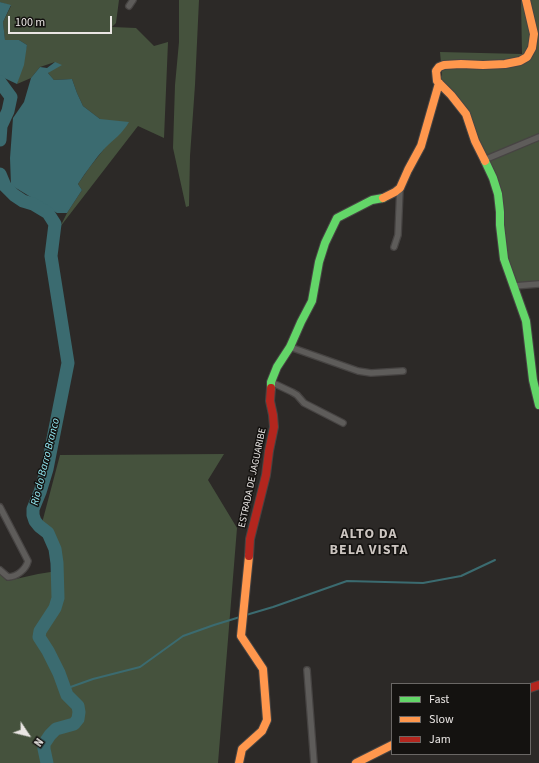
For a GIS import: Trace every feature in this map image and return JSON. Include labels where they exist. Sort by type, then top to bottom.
[{"type":"street","points":[[129,6],[133,0]]},
{"type":"street","points":[[526,0],[534,34],[532,48],[527,57],[520,61],[506,64],[444,65],[439,67],[436,71],[436,76],[437,81],[451,95],[466,114],[476,142],[494,178],[498,194],[504,259],[526,321],[530,356],[539,405]]},
{"type":"street","points":[[394,247],[398,236],[400,188],[421,146],[439,83]]},
{"type":"street","points":[[484,160],[539,137]]},
{"type":"street","name":"ESTRADA DE JAGUARIBE","points":[[239,763],[242,748],[262,732],[267,720],[263,669],[241,636],[250,539],[266,475],[274,427],[270,401],[271,382],[277,367],[290,346],[312,301],[319,262],[325,242],[337,218],[353,208],[372,200],[384,198],[400,188]]},
{"type":"street","points":[[514,286],[539,284]]},
{"type":"street","points":[[290,346],[358,371],[371,373],[403,372]]},
{"type":"street","points":[[271,382],[297,395],[304,403],[343,423]]},
{"type":"street","points":[[0,507],[28,560],[27,566],[12,577],[8,577],[0,570]]},
{"type":"street","points":[[307,670],[314,763]]},
{"type":"street","points":[[356,763],[391,746]]},
{"type":"green space","points":[[0,0],[119,0],[116,23],[112,27],[136,28],[154,46],[168,42],[164,138],[138,126],[60,227],[82,190],[78,184],[104,149],[100,119],[83,106],[72,79],[54,80],[48,73],[55,62],[40,67],[31,78],[17,84],[27,45],[19,40],[5,41],[3,22],[11,6],[0,2]]},
{"type":"green space","points":[[179,0],[199,0],[190,156],[189,206],[186,207],[173,148],[175,85],[179,42]]},
{"type":"green space","points":[[521,0],[539,0],[539,281],[517,286],[507,255],[501,194],[468,118],[438,82],[442,75],[440,52],[522,54]]},
{"type":"green space","points":[[224,454],[208,480],[237,528],[218,763],[0,763],[0,573],[7,581],[57,571],[42,523],[60,455]]},
{"type":"water","points":[[0,2],[11,5],[3,22],[5,40],[19,40],[27,45],[24,65],[17,84],[0,76]]},
{"type":"water","points":[[55,62],[62,65],[48,73],[54,80],[72,79],[83,106],[100,119],[129,122],[121,133],[101,152],[81,179],[78,184],[82,190],[67,213],[57,213],[11,185],[10,158],[13,118],[24,102],[31,78],[40,67],[47,68]]},
{"type":"waterway","name":"Rio do Barro Branco","points":[[0,82],[11,97],[8,111],[1,126],[0,140]]},
{"type":"waterway","name":"Rio do Barro Branco","points":[[0,174],[5,186],[14,195],[48,213],[55,224],[51,256],[68,363],[47,469],[33,509],[33,515],[39,526],[48,533],[55,549],[57,563],[58,598],[55,608],[40,631],[39,637],[59,673],[67,695],[78,706],[79,712],[78,719],[74,724],[56,729],[44,744],[47,763]]},
{"type":"waterway","points":[[246,615],[347,581],[423,583],[461,576],[495,560]]},
{"type":"waterway","points":[[65,689],[93,679],[140,667],[183,636],[240,617]]},
{"type":"traffic: fast","points":[[485,161],[493,178],[498,194],[504,259],[526,321],[533,380],[539,405]]},
{"type":"traffic: fast","points":[[271,388],[271,382],[277,367],[290,347],[312,301],[319,262],[325,243],[337,218],[372,200],[383,198]]},
{"type":"traffic: slow","points":[[485,161],[475,141],[466,114],[451,95],[437,81],[436,71],[439,67],[444,65],[505,64],[520,61],[527,57],[532,48],[534,34],[526,0]]},
{"type":"traffic: slow","points":[[383,198],[400,188],[421,146],[439,83]]},
{"type":"traffic: slow","points":[[239,763],[242,749],[262,731],[267,720],[263,669],[241,636],[249,556]]},
{"type":"traffic: slow","points":[[356,763],[391,746]]},
{"type":"traffic: jam","points":[[249,556],[250,539],[266,475],[274,427],[270,401],[271,388]]},
{"type":"traffic: jam","points":[[531,688],[539,685]]},
{"type":"district","name":"ALTO DA BELA VISTA","points":[[369,544]]}]
